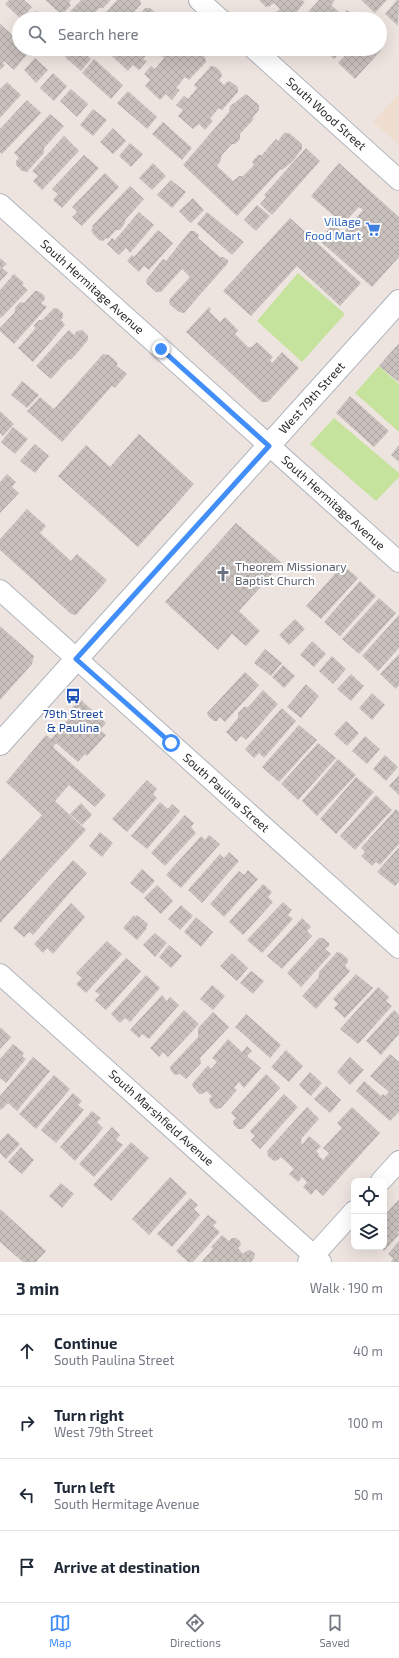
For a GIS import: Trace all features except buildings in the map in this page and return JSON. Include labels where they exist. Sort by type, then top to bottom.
[{"type":"main road","name":"West 79th Street","points":[[0,744],[399,301]]},
{"type":"street","points":[[199,0],[212,12]]},
{"type":"street","name":"South Wood Street","points":[[262,56],[399,180]]},
{"type":"street","name":"South Hermitage Avenue","points":[[0,204],[399,562]]},
{"type":"street","name":"South Paulina Street","points":[[0,590],[399,948]]},
{"type":"street","name":"South Marshfield Avenue","points":[[0,974],[314,1260]]},
{"type":"street","points":[[384,1178],[399,1161]]},
{"type":"street","points":[[314,1260],[352,1214]]},
{"type":"shaded area","points":[[399,93],[399,145],[373,122]]},
{"type":"green space","points":[[298,273],[345,314],[302,362],[257,321]]},
{"type":"green space","points":[[379,366],[399,384],[399,432],[355,393]]},
{"type":"green space","points":[[334,418],[399,473],[399,477],[376,501],[310,444]]},
{"type":"place","name":"Village Food Mart","points":[[373,229]]},
{"type":"place","name":"Theorem Missionary Baptist Church","points":[[223,574]]},
{"type":"place","name":"79th Street & Paulina","points":[[73,696]]},
{"type":"route","points":[[161,349],[269,446],[76,659],[171,743]]}]
